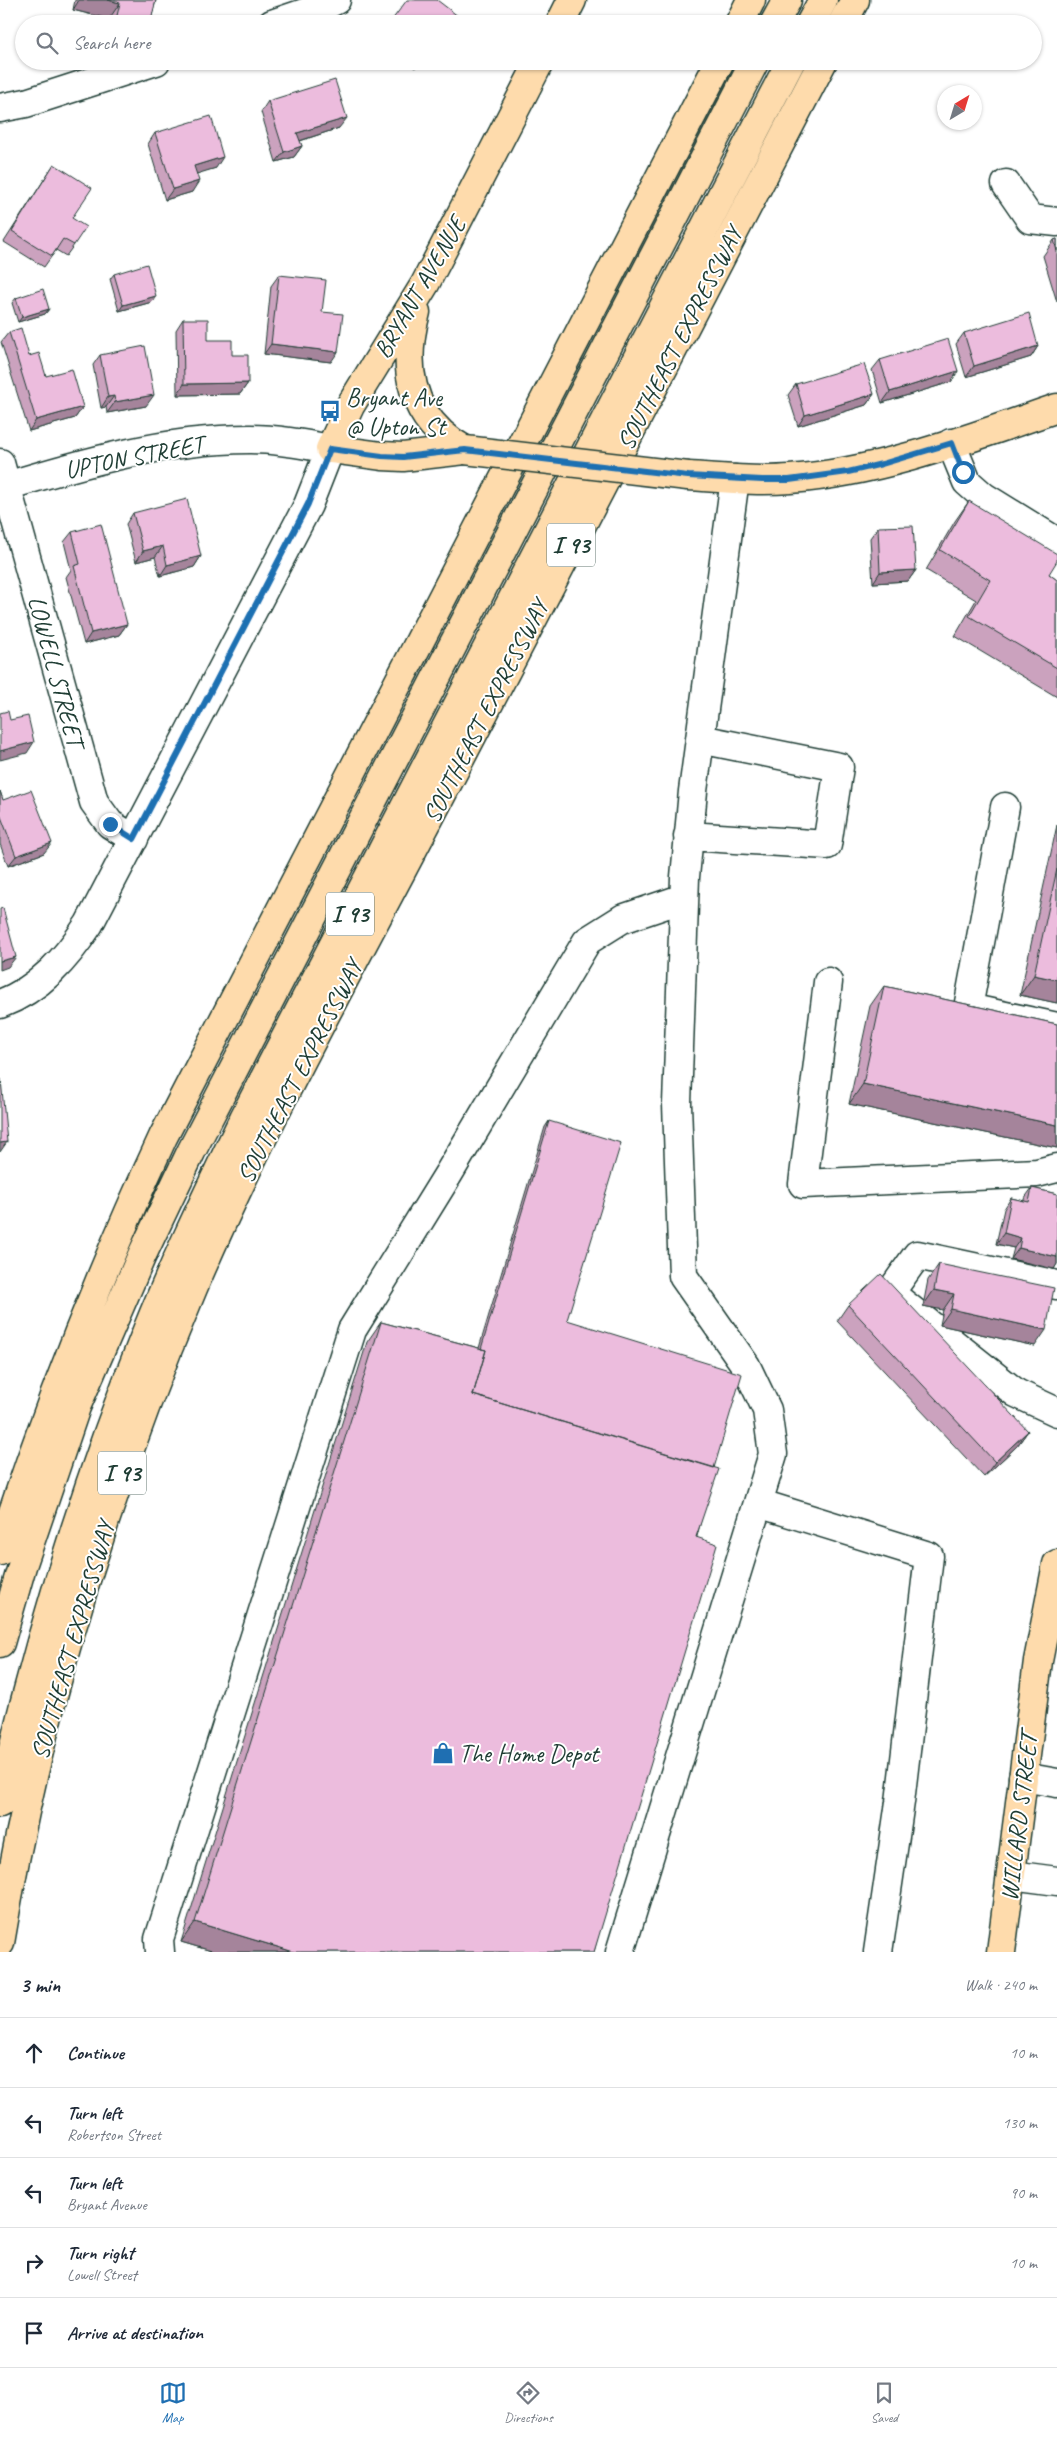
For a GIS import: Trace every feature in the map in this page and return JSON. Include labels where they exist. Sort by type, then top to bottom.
[{"type":"main road","points":[[564,15],[572,0]]},
{"type":"main road","points":[[744,15],[751,0]]},
{"type":"main road","points":[[779,15],[787,0]]},
{"type":"main road","points":[[814,15],[822,0]]},
{"type":"main road","points":[[846,15],[854,0]]},
{"type":"main road","name":"BRYANT AVENUE","points":[[330,449],[350,406],[425,284],[535,70]]},
{"type":"main road","name":"I 93","points":[[0,1551],[33,1449],[71,1347],[115,1241],[168,1128],[715,70]]},
{"type":"main road","name":"I 93","points":[[0,1643],[22,1566],[76,1408],[142,1255],[191,1152],[750,70]]},
{"type":"main road","name":"I 93","points":[[0,1803],[24,1702],[71,1541],[127,1381],[175,1265],[244,1118],[786,70]]},
{"type":"main road","name":"SOUTHEAST EXPRESSWAY","points":[[0,1943],[11,1877],[35,1767],[80,1602],[133,1442],[195,1284],[293,1080],[818,70]]},
{"type":"main road","points":[[425,284],[411,334],[410,376],[415,396],[431,424],[442,436],[465,450]]},
{"type":"main road","points":[[330,449],[403,457],[465,450],[688,476],[789,480],[848,472],[882,464],[1057,408]]},
{"type":"main road","name":"WILLARD STREET","points":[[1001,1952],[1038,1661],[1057,1564]]},
{"type":"street","points":[[300,15],[322,8],[336,0]]},
{"type":"street","points":[[0,108],[26,103],[128,70]]},
{"type":"street","points":[[1006,184],[1030,219],[1057,222]]},
{"type":"street","name":"UPTON STREET","points":[[2,479],[194,442],[271,440],[330,449]]},
{"type":"street","points":[[952,443],[967,482],[984,497],[1057,542]]},
{"type":"street","name":"BRYANT AVENUE","points":[[0,1004],[18,998],[39,984],[59,964],[76,943],[99,905],[308,504],[330,449]]},
{"type":"street","name":"LOWELL STREET","points":[[2,479],[94,802],[110,824],[134,839]]},
{"type":"street","points":[[621,1948],[773,1454],[768,1410],[746,1366],[682,1276],[677,1104],[688,836],[735,479]]},
{"type":"street","points":[[688,836],[827,846],[839,767],[700,739]]},
{"type":"street","points":[[1005,807],[968,1008],[1057,1027]]},
{"type":"street","points":[[160,1952],[159,1939],[352,1330],[449,1173],[587,941],[622,919],[684,898]]},
{"type":"street","points":[[828,982],[803,1184],[1038,1173],[1057,1168]]},
{"type":"street","points":[[1057,1285],[917,1255],[890,1293],[1016,1393],[1057,1412]]},
{"type":"street","points":[[758,1503],[929,1556],[900,1802],[878,1952]]},
{"type":"street","points":[[1023,1778],[1057,1783]]},
{"type":"street","points":[[1011,1875],[1057,1881]]},
{"type":"building","points":[[108,0],[156,0],[152,15],[117,15],[120,3]]},
{"type":"building","points":[[407,0],[437,0],[456,15],[396,15]]},
{"type":"building","points":[[335,80],[347,118],[297,133],[302,146],[284,152],[268,101]]},
{"type":"building","points":[[211,116],[223,157],[194,166],[199,181],[173,189],[155,133]]},
{"type":"building","points":[[54,164],[92,188],[72,218],[86,227],[74,245],[63,239],[52,256],[12,231]]},
{"type":"building","points":[[1057,239],[1057,251],[1054,240]]},
{"type":"building","points":[[147,264],[156,296],[123,305],[114,274]]},
{"type":"building","points":[[279,275],[326,280],[322,312],[343,314],[338,352],[271,344]]},
{"type":"building","points":[[43,289],[49,309],[22,317],[16,298]]},
{"type":"building","points":[[1029,313],[1038,346],[974,366],[964,333]]},
{"type":"building","points":[[183,319],[208,319],[208,340],[232,340],[232,355],[248,355],[248,383],[184,384]]},
{"type":"building","points":[[21,328],[29,356],[39,353],[46,376],[72,369],[83,407],[36,420],[9,332]]},
{"type":"building","points":[[948,339],[958,371],[890,392],[880,360]]},
{"type":"building","points":[[145,346],[154,395],[115,402],[114,396],[108,397],[100,355]]},
{"type":"building","points":[[864,364],[874,394],[805,415],[796,384]]},
{"type":"building","points":[[187,499],[201,556],[167,565],[163,546],[143,551],[133,513]]},
{"type":"building","points":[[969,501],[1057,554],[1057,561],[1049,574],[1057,580],[1057,668],[969,616],[990,580],[940,550]]},
{"type":"building","points":[[101,524],[127,624],[91,633],[74,566],[80,564],[72,532]]},
{"type":"building","points":[[913,526],[916,570],[880,572],[878,527]]},
{"type":"building","points":[[8,711],[10,720],[28,716],[34,742],[0,751],[0,713]]},
{"type":"building","points":[[31,790],[52,843],[16,856],[0,814],[0,791],[3,800]]},
{"type":"building","points":[[1057,869],[1057,980],[1034,975]]},
{"type":"building","points":[[3,908],[16,957],[0,961],[0,909]]},
{"type":"building","points":[[884,986],[1057,1024],[1057,1125],[863,1084]]},
{"type":"building","points":[[0,1079],[7,1142],[0,1143]]},
{"type":"building","points":[[549,1121],[621,1143],[567,1320],[742,1374],[714,1468],[473,1395],[486,1350],[481,1349]]},
{"type":"building","points":[[1032,1188],[1057,1194],[1057,1257],[1019,1248],[1021,1238],[1004,1233],[1011,1198],[1029,1202]]},
{"type":"building","points":[[939,1264],[1054,1288],[1046,1330],[951,1309],[954,1294],[934,1290]]},
{"type":"building","points":[[881,1274],[1028,1431],[995,1462],[848,1305]]},
{"type":"building","name":"The Home Depot","points":[[381,1322],[486,1350],[473,1395],[719,1469],[696,1537],[717,1544],[594,1952],[294,1952],[195,1922]]},
{"type":"place","name":"Bryant Ave @ Upton St","points":[[330,411]]},
{"type":"place","name":"The Home Depot","points":[[443,1753]]},
{"type":"route","points":[[110,824],[134,839],[308,504],[330,449],[403,457],[465,450],[688,476],[789,480],[848,472],[952,443],[963,472]]}]
